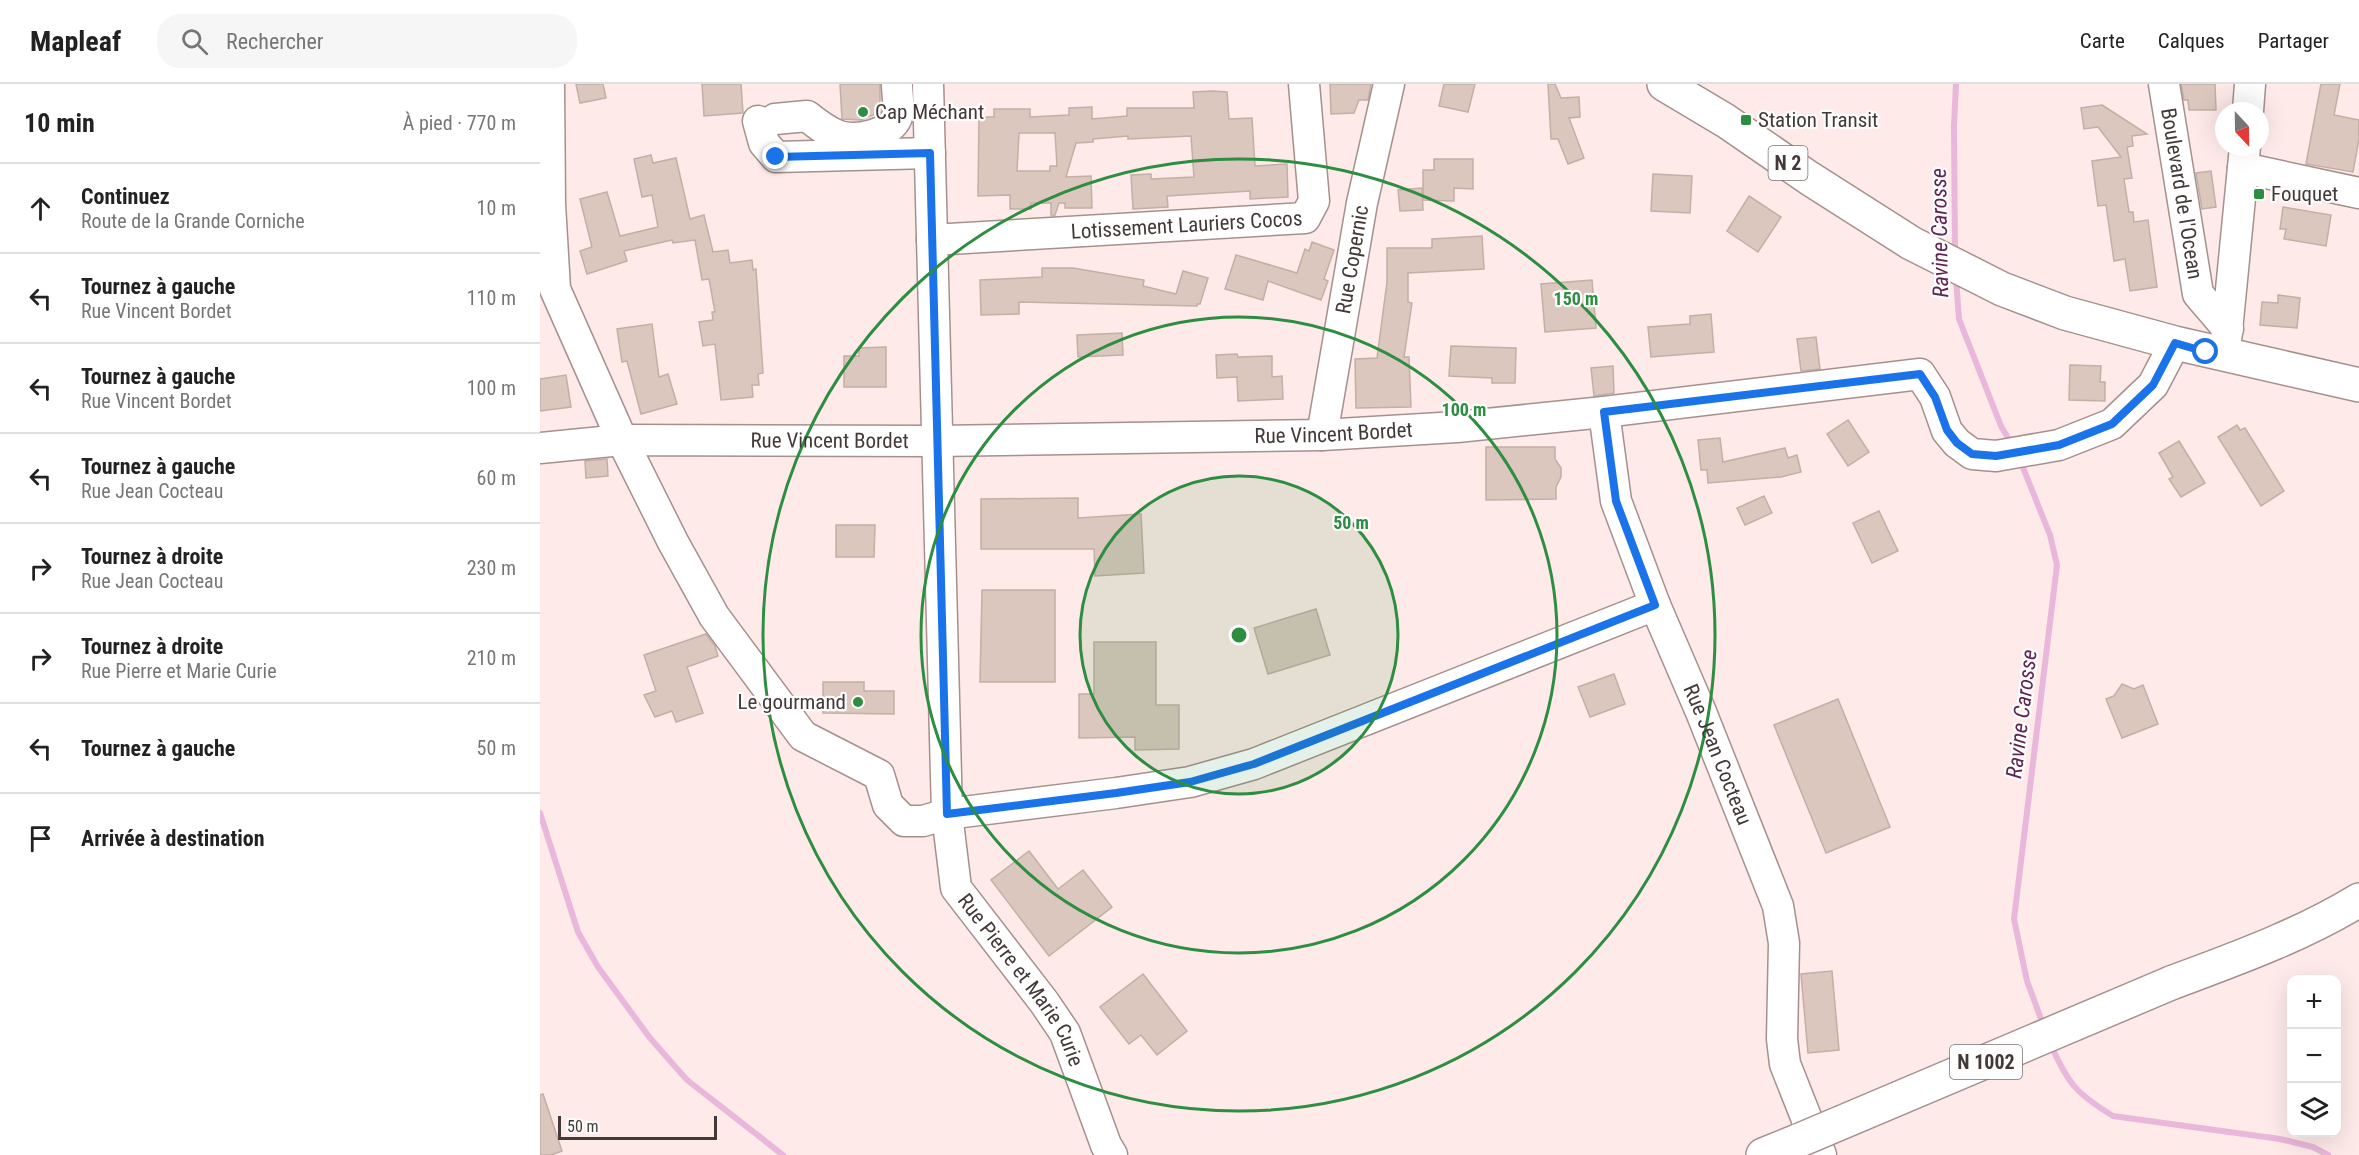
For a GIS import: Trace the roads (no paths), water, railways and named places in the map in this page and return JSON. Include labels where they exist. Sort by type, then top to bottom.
[{"type":"main road","name":"N 2","points":[[1664,84],[1726,121],[1911,243],[2002,288],[2065,313],[2175,343],[2227,343],[2359,385]]},
{"type":"main road","name":"N 1002","points":[[1763,1155],[1811,1147],[2171,983],[2270,945],[2329,918],[2359,900]]},
{"type":"street","points":[[549,84],[550,204],[547,291],[673,542],[714,616],[803,736],[879,775],[888,806],[904,820],[923,821],[947,814],[1190,782],[1254,764],[1655,605]]},
{"type":"street","points":[[897,84],[898,115],[891,128],[870,136],[840,137],[822,128],[807,116],[767,120],[764,143],[776,157],[930,153]]},
{"type":"street","name":"Rue Pierre et Marie Curie","points":[[928,84],[947,814],[956,888],[1044,1002],[1065,1033],[1106,1145],[1112,1155]]},
{"type":"street","name":"Lotissement Lauriers Cocos","points":[[932,240],[1305,218],[1314,201],[1304,84]]},
{"type":"street","name":"Rue Copernic","points":[[1322,435],[1362,203],[1389,84]]},
{"type":"street","name":"Boulevard de l'Ocean","points":[[2164,84],[2198,294],[2227,343]]},
{"type":"street","points":[[2249,102],[2250,84]]},
{"type":"street","name":"Boulevard de l'Ocean","points":[[2227,343],[2244,158],[2359,194]]},
{"type":"street","name":"Rue Vincent Bordet","points":[[540,448],[622,440],[937,441],[1322,435],[1457,427],[1604,412],[1920,374],[1935,397],[1947,430],[1957,443],[1972,454],[1996,456],[2059,445],[2112,424],[2153,385],[2175,343]]},
{"type":"street","name":"Rue Jean Cocteau","points":[[1604,412],[1616,501],[1655,605],[1701,712],[1778,906],[1784,943],[1782,1040],[1785,1065],[1811,1147]]},
{"type":"waterway","name":"Ravine Carosse","points":[[1955,252],[1956,84]]},
{"type":"waterway","name":"Ravine Carosse","points":[[1956,278],[1959,319],[2001,426],[2012,445]]},
{"type":"waterway","name":"Ravine Carosse","points":[[2020,460],[2050,535],[2057,565],[2014,919],[2027,981],[2044,1027]]},
{"type":"waterway","points":[[540,813],[578,932],[598,967],[650,1038],[687,1080],[783,1155]]},
{"type":"waterway","name":"Ravine Carosse","points":[[2051,1045],[2075,1087],[2113,1116],[2280,1139],[2313,1147],[2328,1155]]},
{"type":"place","name":"Cap Méchant","points":[[863,112]]},
{"type":"place","name":"Station Transit","points":[[1746,120]]},
{"type":"place","name":"Fouquet","points":[[2259,194]]},
{"type":"place","name":"Le gourmand","points":[[858,702]]}]
